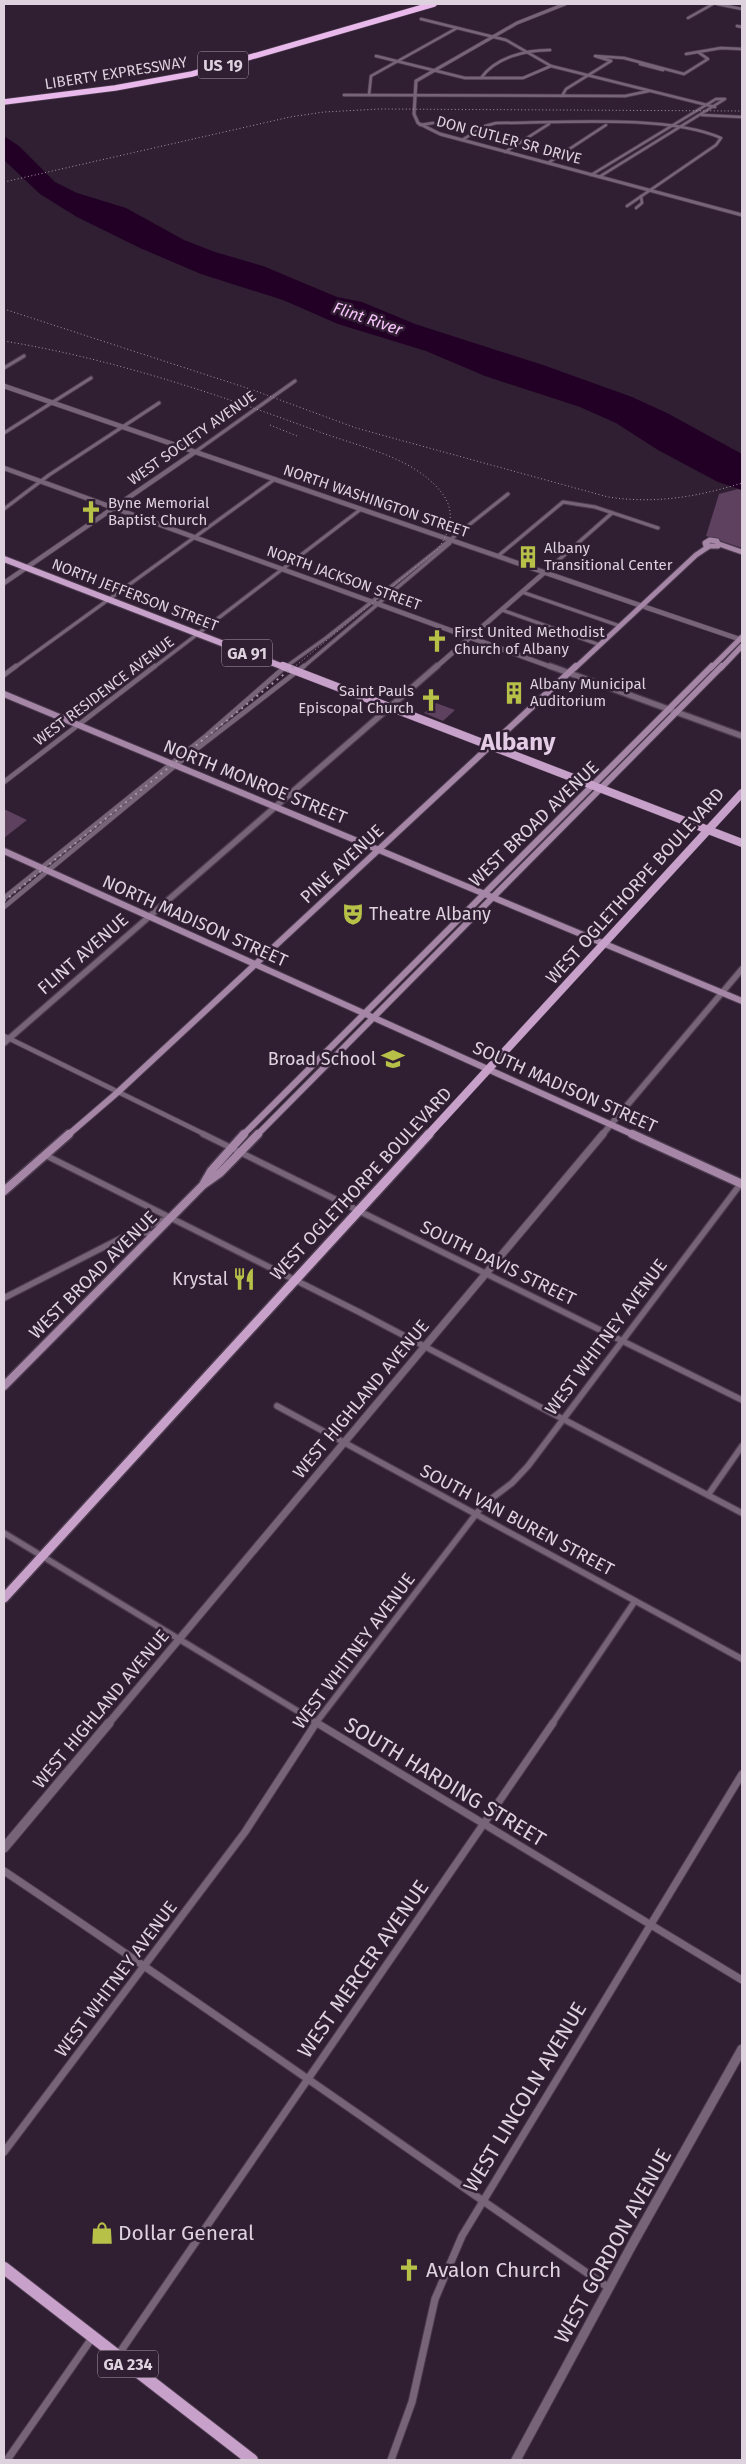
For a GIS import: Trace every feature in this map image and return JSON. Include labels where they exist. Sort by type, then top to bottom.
[{"type":"highway","name":"LIBERTY EXPRESSWAY","points":[[5,100],[118,84],[183,72],[420,4]]},
{"type":"highway","name":"LIBERTY EXPRESSWAY","points":[[5,100],[115,88],[192,74],[434,4]]},
{"type":"main road","name":"PINE AVENUE","points":[[4,1191],[118,1092],[620,626],[644,606],[706,545],[712,540],[742,552]]},
{"type":"main road","name":"NORTH JEFFERSON STREET","points":[[4,559],[593,785]]},
{"type":"main road","name":"WEST BROAD AVENUE","points":[[4,1386],[203,1185],[220,1173],[602,789],[674,710],[742,641]]},
{"type":"main road","name":"NORTH MONROE STREET","points":[[4,694],[742,1001]]},
{"type":"main road","name":"WEST BROAD AVENUE","points":[[203,1185],[210,1171],[232,1147],[593,785],[674,710]]},
{"type":"main road","name":"GA 91","points":[[593,785],[742,843]]},
{"type":"main road","name":"WEST OGLETHORPE BOULEVARD","points":[[4,1598],[742,793]]},
{"type":"main road","name":"NORTH MADISON STREET","points":[[4,851],[375,1018]]},
{"type":"main road","name":"SOUTH MADISON STREET","points":[[375,1018],[742,1183]]},
{"type":"main road","name":"GA 234","points":[[4,2268],[252,2460]]},
{"type":"street","points":[[414,95],[416,81],[528,17],[565,4]]},
{"type":"street","points":[[688,18],[713,4]]},
{"type":"street","points":[[717,4],[742,9]]},
{"type":"street","points":[[420,19],[510,42],[551,66],[714,107]]},
{"type":"street","points":[[369,95],[371,76],[457,28]]},
{"type":"street","points":[[686,54],[721,48],[742,50]]},
{"type":"street","points":[[481,78],[486,71],[507,59],[527,52],[550,50]]},
{"type":"street","points":[[611,61],[595,56],[602,54],[638,63],[649,68],[684,74],[708,59],[698,52]]},
{"type":"street","points":[[376,56],[459,78],[526,77],[551,66]]},
{"type":"street","points":[[562,96],[563,91],[616,58]]},
{"type":"street","points":[[344,95],[632,96],[650,91]]},
{"type":"street","name":"DON CUTLER SR DRIVE","points":[[414,95],[414,114],[420,125],[434,132],[742,216]]},
{"type":"street","points":[[591,175],[718,98],[725,100],[599,177]]},
{"type":"street","points":[[691,114],[742,117]]},
{"type":"street","points":[[420,125],[433,123]]},
{"type":"street","points":[[462,140],[491,124],[673,125],[716,135],[721,140],[627,206]]},
{"type":"street","points":[[505,152],[549,124]]},
{"type":"street","points":[[548,163],[608,124]]},
{"type":"street","points":[[636,208],[642,203],[641,196]]},
{"type":"street","points":[[4,368],[24,356]]},
{"type":"street","points":[[4,433],[92,378]]},
{"type":"street","name":"WEST SOCIETY AVENUE","points":[[4,583],[295,381]]},
{"type":"street","name":"NORTH WASHINGTON STREET","points":[[4,386],[742,641]]},
{"type":"street","points":[[4,509],[159,403]]},
{"type":"street","name":"NORTH JACKSON STREET","points":[[4,468],[742,736]]},
{"type":"street","points":[[4,675],[275,479]]},
{"type":"street","points":[[4,898],[297,672],[375,602],[508,494]]},
{"type":"street","points":[[498,556],[563,502],[568,500],[658,528]]},
{"type":"street","name":"WEST RESIDENCE AVENUE","points":[[4,782],[361,509]]},
{"type":"street","name":"FLINT AVENUE","points":[[5,1039],[612,513]]},
{"type":"street","points":[[522,592],[620,626]]},
{"type":"street","points":[[174,765],[248,702],[284,667],[375,602]]},
{"type":"street","points":[[502,610],[600,645]]},
{"type":"street","points":[[4,908],[44,869]]},
{"type":"street","name":"WEST HIGHLAND AVENUE","points":[[4,1848],[742,969]]},
{"type":"street","name":"SOUTH DAVIS STREET","points":[[5,1039],[232,1147],[742,1400]]},
{"type":"street","points":[[45,1156],[295,1280],[742,1513]]},
{"type":"street","name":"WEST WHITNEY AVENUE","points":[[4,2152],[146,1966],[245,1832],[316,1722],[491,1496],[518,1477],[742,1183]]},
{"type":"street","points":[[4,1298],[137,1230],[170,1218]]},
{"type":"street","points":[[137,1230],[154,1235]]},
{"type":"street","name":"SOUTH VAN BUREN STREET","points":[[277,1406],[742,1659]]},
{"type":"street","points":[[708,1495],[742,1446]]},
{"type":"street","name":"SOUTH HARDING STREET","points":[[4,1532],[742,1980]]},
{"type":"street","name":"WEST MERCER AVENUE","points":[[117,2356],[484,1825],[635,1601]]},
{"type":"street","name":"WEST LINCOLN AVENUE","points":[[390,2460],[404,2429],[436,2298],[446,2267],[482,2202],[742,1774]]},
{"type":"street","points":[[4,1871],[146,1966],[482,2202],[609,2288]]},
{"type":"street","name":"WEST GORDON AVENUE","points":[[516,2460],[742,2049]]},
{"type":"street","points":[[7,2460],[93,2337]]},
{"type":"shaded area","points":[[738,489],[742,490],[742,548],[706,536],[719,494]]},
{"type":"shaded area","points":[[436,703],[455,710],[443,721],[424,713]]},
{"type":"shaded area","points":[[4,809],[27,820],[4,838]]},
{"type":"water","name":"Flint River","points":[[4,136],[19,146],[55,182],[77,193],[126,208],[184,240],[215,252],[263,266],[337,297],[362,302],[415,324],[543,365],[632,397],[667,413],[742,454],[742,490],[718,482],[658,450],[616,423],[580,407],[485,376],[426,351],[338,324],[283,300],[201,274],[140,248],[77,217],[40,194],[4,160]]},
{"type":"railway","points":[[4,182],[290,117],[324,112],[380,109],[742,111]]},
{"type":"railway","points":[[4,309],[253,390],[356,428],[608,497],[642,500],[676,498],[742,483]]},
{"type":"railway","points":[[4,341],[45,348],[124,367],[240,403],[386,455],[419,472],[433,483],[444,496],[450,510],[448,530],[438,549],[293,668]]},
{"type":"railway","points":[[270,425],[297,436]]},
{"type":"railway","points":[[4,901],[294,666]]},
{"type":"place","name":"Byne Memorial Baptist Church","points":[[91,512]]},
{"type":"place","name":"Albany Transitional Center","points":[[528,557]]},
{"type":"place","name":"First United Methodist Church of Albany","points":[[437,641]]},
{"type":"place","name":"Albany Municipal Auditorium","points":[[514,693]]},
{"type":"place","name":"Saint Pauls Episcopal Church","points":[[431,700]]},
{"type":"place","name":"Theatre Albany","points":[[353,914]]},
{"type":"place","name":"Broad School","points":[[393,1059]]},
{"type":"place","name":"Krystal","points":[[244,1279]]},
{"type":"place","name":"Dollar General","points":[[102,2233]]},
{"type":"place","name":"Avalon Church","points":[[409,2270]]},
{"type":"district","name":"Albany","points":[[518,742]]}]
